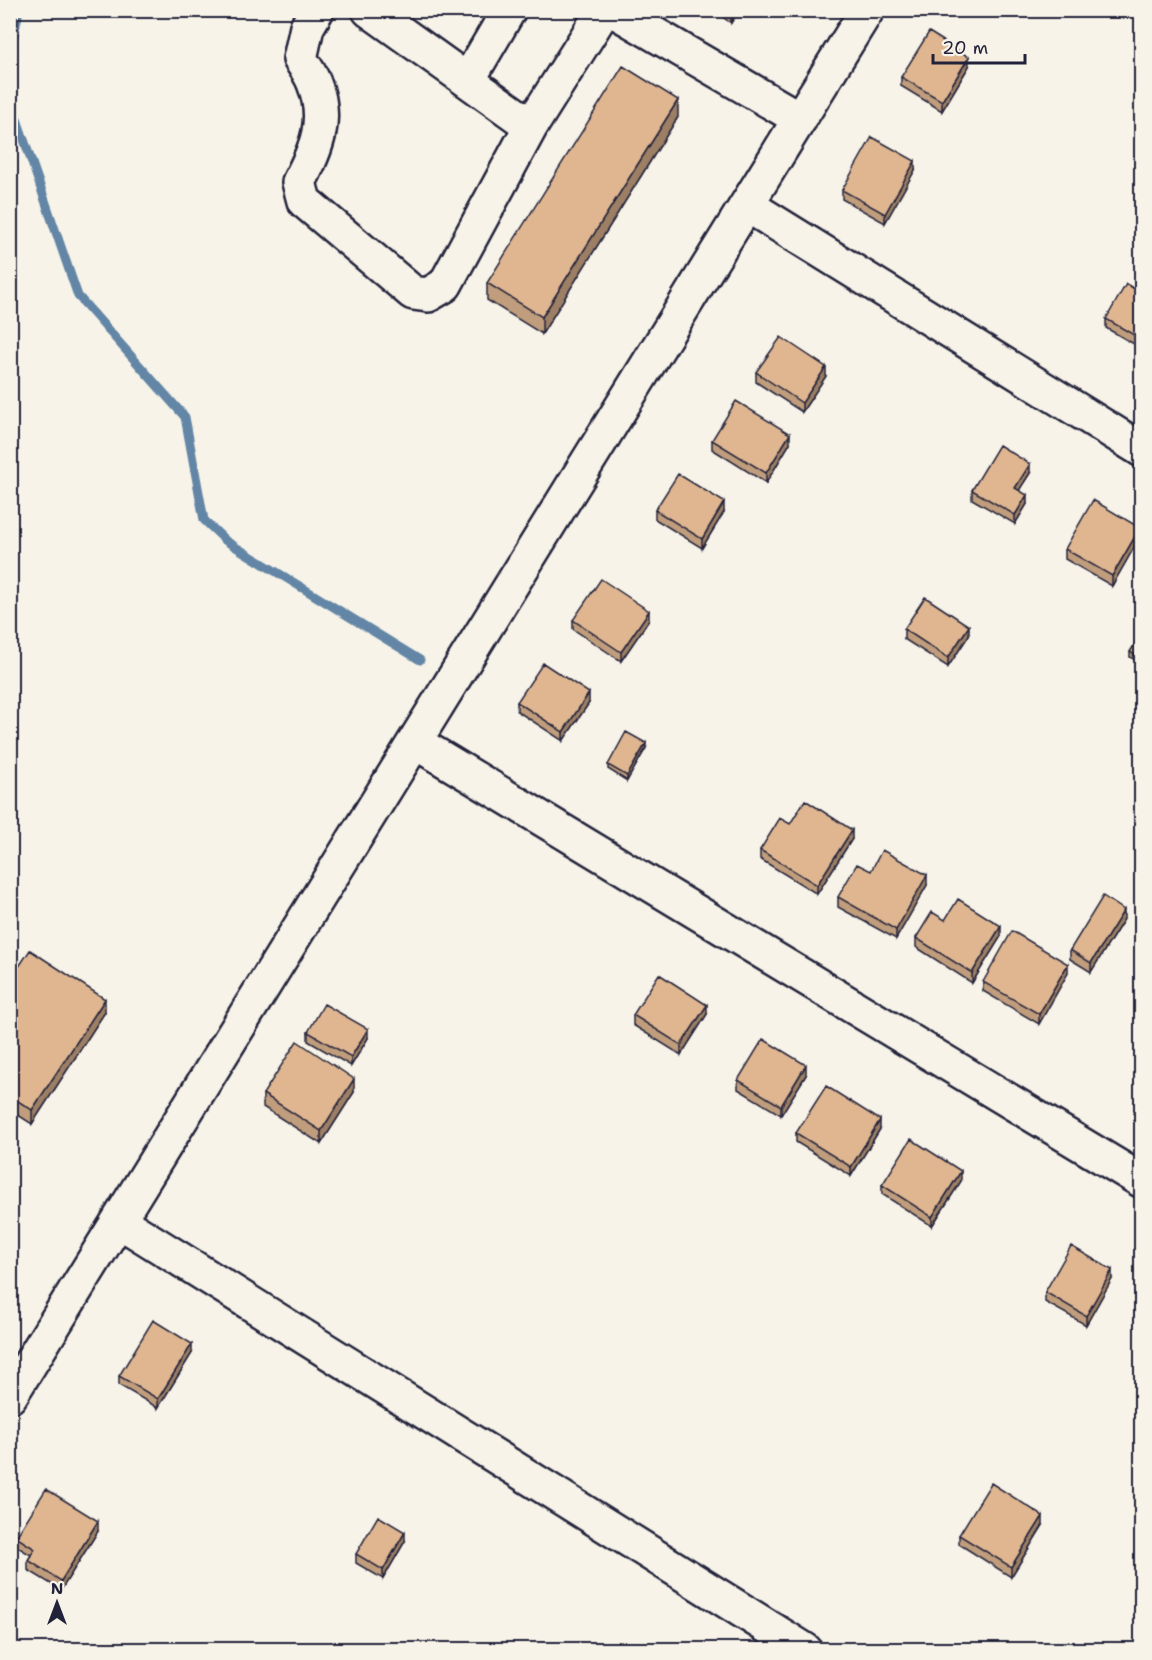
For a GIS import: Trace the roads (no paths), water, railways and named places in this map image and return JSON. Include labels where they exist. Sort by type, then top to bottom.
[{"type":"street","points":[[317,10],[307,27],[300,58],[315,84],[321,118],[315,150],[299,182],[304,201],[413,293],[428,295],[445,285],[531,126],[604,10]]},
{"type":"street","points":[[369,10],[531,126]]},
{"type":"street","points":[[468,80],[509,10]]},
{"type":"street","points":[[613,10],[800,119]]},
{"type":"street","points":[[10,1396],[867,10]]},
{"type":"street","points":[[747,205],[1142,450]]},
{"type":"street","points":[[415,742],[1142,1181]]},
{"type":"street","points":[[119,1221],[805,1650]]},
{"type":"waterway","points":[[10,54],[19,10]]},
{"type":"waterway","points":[[10,99],[78,296],[185,417],[204,520],[226,541],[420,660]]}]
